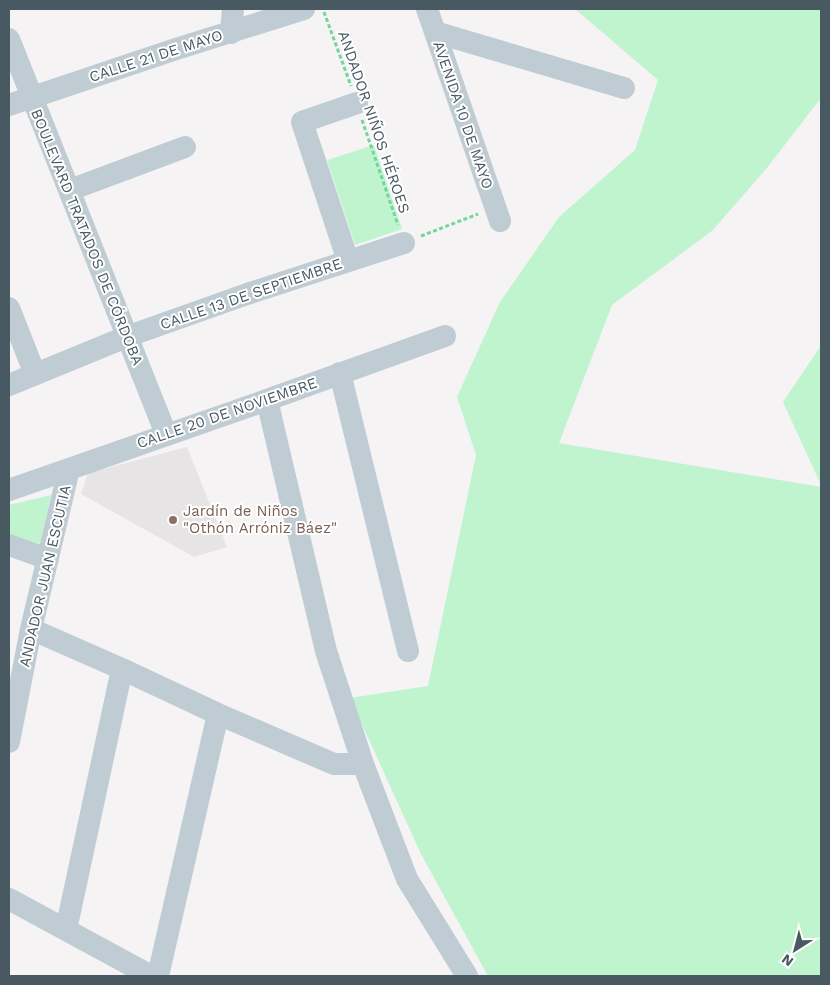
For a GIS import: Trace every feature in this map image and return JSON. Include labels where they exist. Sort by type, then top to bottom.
[{"type":"street","points":[[230,33],[233,9]]},
{"type":"street","name":"CALLE 21 DE MAYO","points":[[9,105],[176,49],[304,9]]},
{"type":"street","name":"AVENIDA 10 DE MAYO","points":[[427,9],[497,214]]},
{"type":"street","points":[[435,32],[624,88]]},
{"type":"street","name":"BOULEVARD TRATADOS DE CÓRDOBA","points":[[9,39],[166,434]]},
{"type":"street","points":[[348,261],[302,122],[357,103]]},
{"type":"street","points":[[70,190],[185,147]]},
{"type":"street","name":"CALLE 13 DE SEPTIEMBRE","points":[[9,385],[126,337],[247,294],[404,243]]},
{"type":"street","points":[[9,308],[35,374]]},
{"type":"street","name":"CALLE 20 DE NOVIEMBRE","points":[[9,490],[445,336]]},
{"type":"street","points":[[340,373],[408,651]]},
{"type":"street","points":[[267,400],[326,650],[364,764],[407,879],[468,976]]},
{"type":"street","name":"ANDADOR JUAN ESCUTIA","points":[[9,742],[17,655],[31,629],[69,469]]},
{"type":"street","points":[[9,545],[48,559]]},
{"type":"street","points":[[31,629],[218,714],[334,764],[364,764]]},
{"type":"street","points":[[66,930],[122,669]]},
{"type":"street","points":[[158,976],[218,714]]},
{"type":"street","points":[[9,899],[150,976]]},
{"type":"path","name":"ANDADOR NIÑOS HÉROES","points":[[323,9],[404,243]]},
{"type":"path","points":[[404,243],[497,214]]},
{"type":"shaded area","name":"Jardín de Niños \"Othón Arróniz Báez\"","points":[[187,447],[227,547],[194,557],[81,494],[88,473]]},
{"type":"green space","points":[[575,9],[821,9],[821,98],[766,169],[713,230],[612,305],[559,443],[821,487],[821,976],[488,976],[421,854],[350,698],[428,686],[476,455],[457,397],[500,302],[559,217],[635,150],[658,80]]},
{"type":"green space","points":[[374,145],[402,229],[355,245],[327,160]]},
{"type":"green space","points":[[821,347],[821,485],[783,402]]},
{"type":"green space","points":[[51,495],[40,544],[9,534],[9,505]]},
{"type":"place","name":"Jardín de Niños \"Othón Arróniz Báez\"","points":[[173,520]]}]
